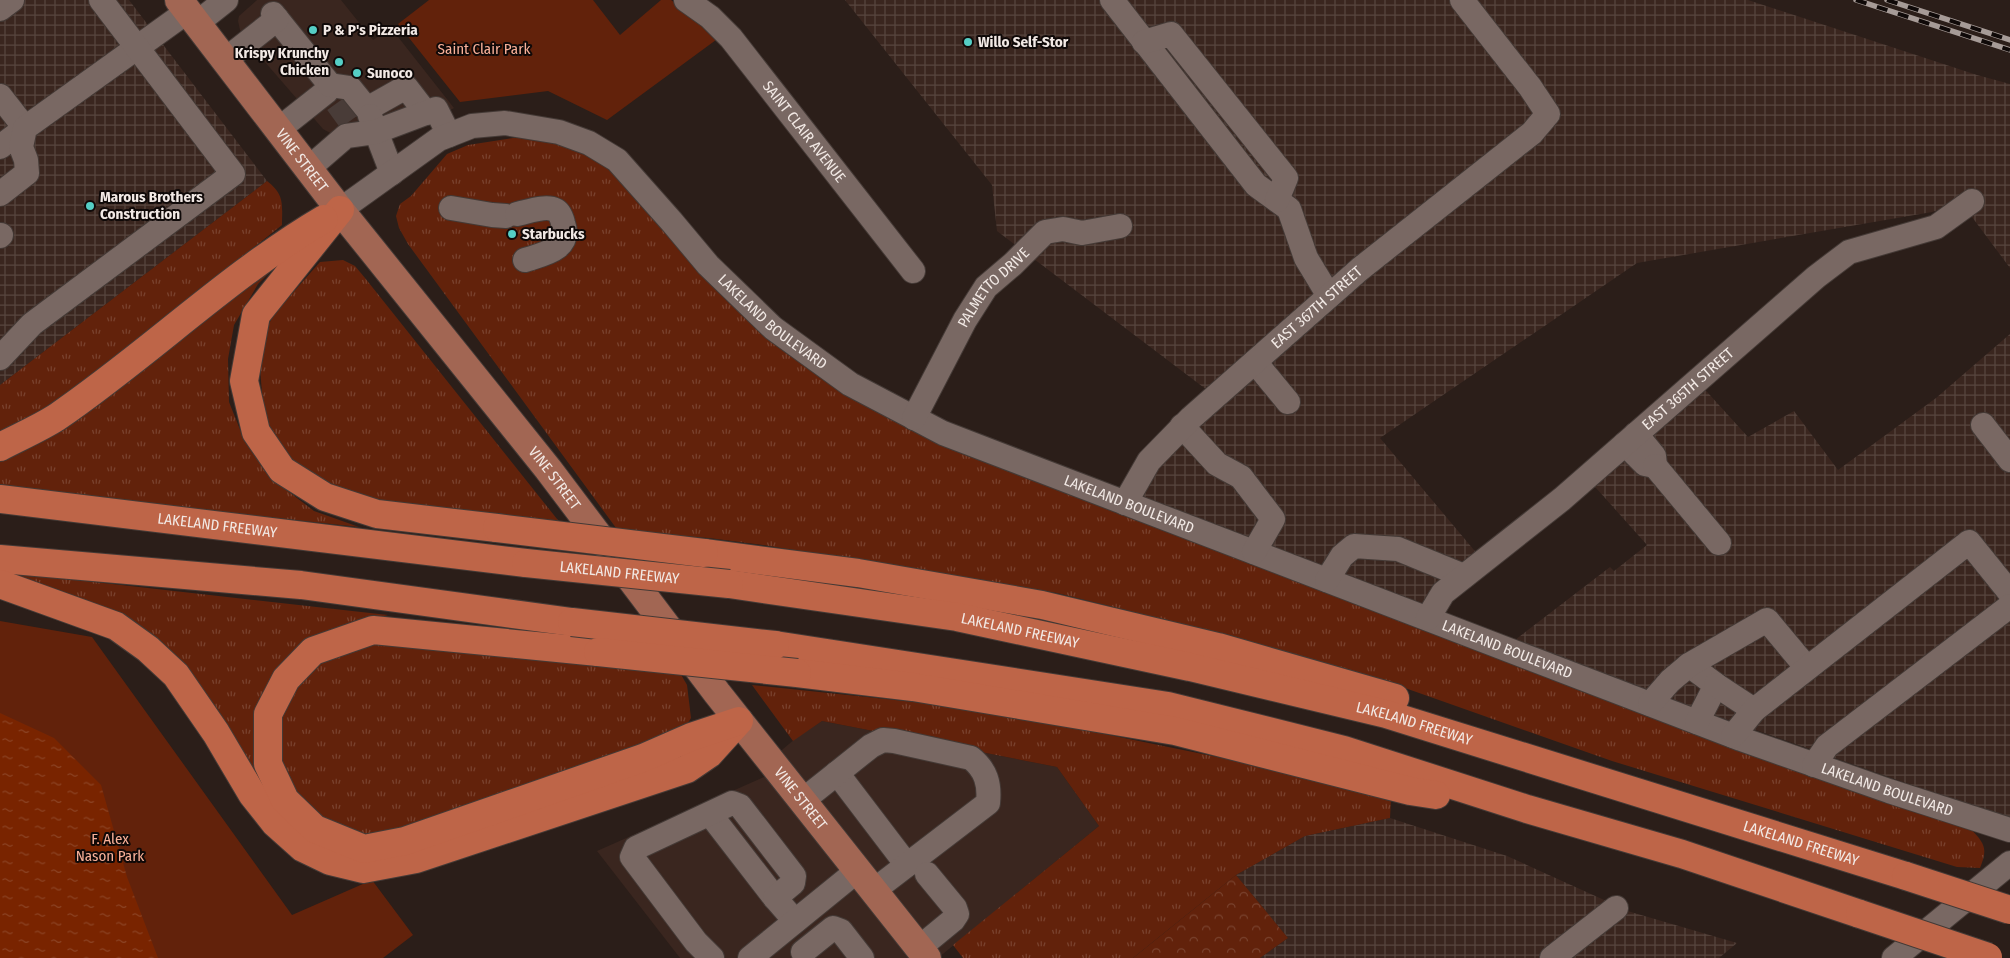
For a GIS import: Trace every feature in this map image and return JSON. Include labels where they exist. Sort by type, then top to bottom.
[{"type":"highway","points":[[0,447],[56,418],[145,352],[287,241],[340,210]]},
{"type":"highway","points":[[340,210],[256,315],[244,381],[256,432],[282,470],[325,498],[377,514],[704,552],[858,573],[1042,605],[1218,647],[1381,694],[1541,746],[1645,794]]},
{"type":"highway","name":"LAKELAND FREEWAY","points":[[0,499],[526,563],[729,584],[957,617],[1190,667],[1386,714],[2010,910]]},
{"type":"highway","points":[[0,559],[300,585],[572,622],[775,645],[1168,706],[1344,750],[1527,809],[1682,854],[1988,958]]},
{"type":"highway","points":[[0,584],[116,626],[148,650],[176,675],[216,734],[252,794],[275,823],[303,848],[330,861],[364,869],[416,859],[687,769],[709,754],[739,721]]},
{"type":"highway","points":[[739,721],[691,737],[643,758],[405,841],[364,849],[315,830],[285,800],[268,764],[268,714],[286,679],[313,651],[373,630],[912,686],[1175,731],[1410,791],[1527,809]]},
{"type":"main road","name":"VINE STREET","points":[[188,11],[340,210],[524,439],[739,721],[923,953]]},
{"type":"street","points":[[0,9],[12,0]]},
{"type":"street","points":[[0,358],[33,323],[233,174],[136,49],[101,0]]},
{"type":"street","points":[[0,147],[95,76],[188,11],[226,0]]},
{"type":"street","name":"SAINT CLAIR AVENUE","points":[[686,0],[710,17],[731,38],[912,271]]},
{"type":"street","points":[[1112,0],[1256,185],[1289,209],[1306,258],[1330,296]]},
{"type":"street","name":"EAST 367TH STREET","points":[[1126,503],[1149,461],[1182,426],[1360,269],[1532,133],[1548,114],[1530,87],[1462,0]]},
{"type":"street","points":[[226,60],[275,17],[350,111],[392,172]]},
{"type":"street","points":[[0,96],[25,128],[21,147],[26,160],[27,173],[0,194]]},
{"type":"street","points":[[279,129],[350,111],[426,113],[436,109],[449,135]]},
{"type":"street","points":[[309,168],[346,136],[350,111]]},
{"type":"street","name":"LAKELAND BOULEVARD","points":[[340,210],[439,138],[472,126],[497,124],[534,126],[559,132],[588,143],[617,160],[708,265],[773,328],[850,384],[943,433],[1733,736],[2010,830]]},
{"type":"street","name":"EAST 365TH STREET","points":[[1428,618],[1443,593],[1562,499],[1816,277],[1849,252],[1936,226],[1972,201]]},
{"type":"street","points":[[450,208],[492,215],[512,215],[547,209],[556,210],[564,225],[565,234],[563,242],[556,249],[525,260]]},
{"type":"street","name":"PALMETTO DRIVE","points":[[914,418],[965,320],[986,287],[1013,264],[1045,232],[1063,229],[1082,233],[1120,226]]},
{"type":"street","points":[[1255,362],[1288,402]]},
{"type":"street","points":[[1182,426],[1217,464],[1241,477],[1274,519],[1254,552]]},
{"type":"street","points":[[1983,426],[2010,460]]},
{"type":"street","points":[[1631,439],[1645,464],[1655,466],[1719,543]]},
{"type":"street","points":[[1733,736],[1754,710],[1970,542],[2010,593]]},
{"type":"street","points":[[1328,580],[1342,556],[1354,546],[1398,550],[1464,576]]},
{"type":"street","points":[[1814,765],[1827,746],[2010,606]]},
{"type":"street","points":[[1650,704],[1670,680],[1689,664],[1767,620],[1807,668]]},
{"type":"street","points":[[1689,664],[1716,686],[1754,710]]},
{"type":"street","points":[[1697,722],[1716,686]]},
{"type":"street","points":[[750,958],[791,925],[865,881],[917,869],[988,803],[989,790],[986,775],[979,764],[971,758],[883,740],[871,746],[802,801]]},
{"type":"street","points":[[837,773],[917,869],[955,908],[957,914],[953,920],[923,953]]},
{"type":"street","points":[[712,958],[696,942],[632,857],[636,848],[732,803],[740,806],[794,876],[793,883],[776,898],[806,955],[833,928],[841,931],[862,958]]},
{"type":"street","points":[[1894,958],[2010,863]]},
{"type":"street","points":[[1552,958],[1616,908]]},
{"type":"shaded area","points":[[0,0],[129,0],[267,181],[0,385]]},
{"type":"shaded area","points":[[257,0],[341,0],[373,40],[391,28],[454,108],[434,119],[357,148],[323,129],[258,54],[240,30],[239,16]]},
{"type":"shaded area","points":[[845,0],[1748,0],[1977,75],[2010,84],[2010,268],[1969,213],[1958,204],[1932,212],[1637,263],[1380,438],[1479,556],[1425,611],[1134,498],[1207,390],[997,231],[992,185]]},
{"type":"shaded area","points":[[2010,334],[2010,820],[1511,643],[1610,567],[1614,571],[1647,545],[1588,479],[1699,383],[1748,437],[1794,411],[1838,470],[1936,398]]},
{"type":"shaded area","points":[[822,721],[1057,767],[1099,826],[938,958],[776,755],[796,738]]},
{"type":"shaded area","points":[[773,773],[921,958],[680,958],[597,851]]},
{"type":"shaded area","points":[[1390,818],[1507,856],[1613,904],[1545,958],[1260,958],[1288,938],[1236,875],[1305,836]]},
{"type":"shaded area","points":[[1624,910],[1737,943],[1719,958],[1563,958]]},
{"type":"green space","name":"Saint Clair Park","points":[[429,0],[593,0],[620,35],[661,0],[671,0],[720,37],[607,120],[548,91],[460,102],[398,24]]},
{"type":"green space","points":[[513,138],[540,138],[578,148],[616,173],[640,199],[675,245],[751,321],[810,369],[1970,828],[1984,846],[1984,856],[1980,868],[1957,867],[1612,761],[1388,682],[1226,635],[1057,593],[763,545],[709,538],[619,532],[408,244],[399,228],[396,216],[400,204],[411,196],[447,154],[468,145]]},
{"type":"green space","points":[[267,181],[280,196],[282,225],[80,385],[42,412],[0,435],[0,385]]},
{"type":"green space","points":[[343,260],[355,266],[365,278],[561,524],[370,501],[330,489],[291,462],[271,430],[263,405],[260,368],[266,331],[273,315],[320,262]]},
{"type":"green space","points":[[276,266],[258,284],[234,325],[228,359],[229,402],[245,442],[272,479],[314,511],[359,527],[0,488],[0,453]]},
{"type":"green space","points":[[6,572],[388,615],[336,630],[298,653],[265,780],[254,785],[191,684]]},
{"type":"green space","name":"F. Alex Nason Park","points":[[0,621],[92,637],[292,915],[372,880],[413,935],[383,958],[0,958]]},
{"type":"green space","points":[[366,641],[679,671],[687,685],[691,718],[685,728],[669,741],[383,837],[349,833],[302,808],[278,757],[279,727],[283,708],[296,685],[322,660]]},
{"type":"green space","points":[[752,685],[981,709],[1237,761],[1391,799],[1390,818],[1305,836],[1236,875],[1133,958],[963,958],[953,945],[1099,826],[1057,767],[822,721],[793,741]]},
{"type":"green space","points":[[1236,875],[1288,938],[1260,958],[1133,958]]},
{"type":"water","points":[[0,713],[54,738],[101,785],[127,877],[158,958],[0,958]]},
{"type":"tunnel","points":[[337,103],[350,121]]},
{"type":"railway","points":[[1856,0],[2010,50]]},
{"type":"railway","points":[[1887,0],[2010,40]]},
{"type":"place","name":"P & P's Pizzeria","points":[[313,30]]},
{"type":"place","name":"Willo Self-Stor","points":[[968,42]]},
{"type":"place","name":"Krispy Krunchy Chicken","points":[[339,62]]},
{"type":"place","name":"Sunoco","points":[[357,73]]},
{"type":"place","name":"Marous Brothers Construction","points":[[90,206]]},
{"type":"place","name":"Starbucks","points":[[512,234]]}]
